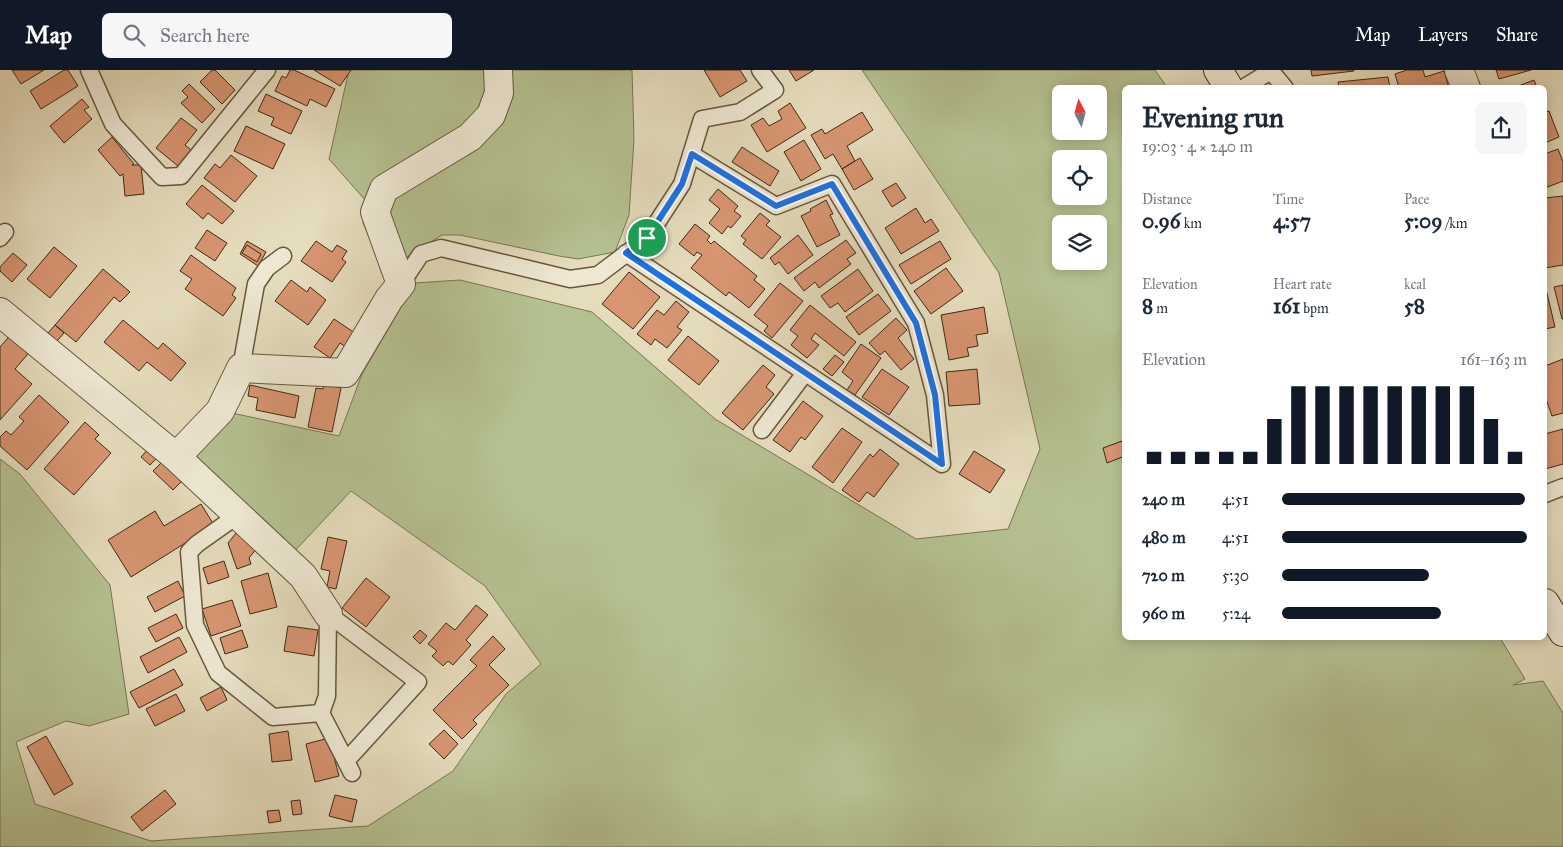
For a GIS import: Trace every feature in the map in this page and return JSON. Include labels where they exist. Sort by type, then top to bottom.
[{"type":"street","points":[[176,457],[220,411],[241,368],[345,373],[401,284],[375,212],[384,189],[470,137],[490,115],[499,93],[498,70]]},
{"type":"street","points":[[1218,70],[1227,85]]},
{"type":"street","points":[[1459,70],[1465,85]]},
{"type":"street","points":[[0,312],[176,457],[303,576],[328,614]]},
{"type":"street","points":[[1547,606],[1563,632]]},
{"type":"lane","points":[[88,70],[113,124],[162,177],[181,176],[266,70]]},
{"type":"lane","points":[[401,284],[421,254],[441,248],[570,278],[598,275],[647,238],[682,184],[702,119],[740,112],[775,90],[760,70]]},
{"type":"lane","points":[[1248,85],[1271,71],[1283,85]]},
{"type":"lane","points":[[626,253],[942,464],[935,395],[916,323],[832,184],[776,206],[692,154]]},
{"type":"lane","points":[[241,368],[256,284],[266,268],[283,256]]},
{"type":"lane","points":[[762,430],[805,372]]},
{"type":"lane","points":[[1547,493],[1563,488]]},
{"type":"lane","points":[[238,515],[197,544],[190,552],[195,625],[218,673],[273,717],[321,714]]},
{"type":"lane","points":[[328,614],[418,682],[349,767],[321,714],[327,696],[328,614]]},
{"type":"green space","points":[[349,70],[632,70],[634,139],[629,215],[615,252],[578,259],[460,235],[442,235],[386,273],[363,223],[366,201],[329,159]]},
{"type":"green space","points":[[862,70],[1155,70],[1166,85],[1122,85],[1122,640],[1501,640],[1525,679],[1513,685],[1543,681],[1563,713],[1563,847],[0,847],[0,459],[20,474],[110,585],[129,714],[89,726],[66,721],[16,742],[35,804],[151,841],[368,826],[453,771],[506,694],[541,664],[485,586],[351,491],[291,555],[193,457],[232,413],[339,436],[362,374],[415,283],[460,280],[592,312],[715,419],[916,539],[1008,529],[1040,449],[999,273]]},
{"type":"building","points":[[12,70],[44,70],[21,84]]},
{"type":"building","points":[[64,70],[68,70],[78,86],[41,109],[30,91]]},
{"type":"building","points":[[212,70],[215,70],[235,90],[222,104],[200,82]]},
{"type":"building","points":[[290,70],[294,70],[335,89],[326,107],[310,99],[307,106],[275,91],[282,76],[286,78]]},
{"type":"building","points":[[314,70],[351,70],[340,86]]},
{"type":"building","points":[[704,70],[740,70],[747,81],[720,97]]},
{"type":"building","points":[[789,70],[814,70],[796,81]]},
{"type":"building","points":[[1311,70],[1354,70],[1354,71],[1312,76]]},
{"type":"building","points":[[1407,70],[1423,70],[1425,77],[1444,71],[1448,85],[1398,85],[1395,74]]},
{"type":"building","points":[[1496,70],[1531,70],[1499,79]]},
{"type":"building","points":[[1388,77],[1389,85],[1338,85],[1338,82]]},
{"type":"building","points":[[1534,80],[1536,85],[1521,85]]},
{"type":"building","points":[[189,84],[215,109],[202,123],[181,103],[188,97],[182,91]]},
{"type":"building","points":[[266,94],[302,111],[291,134],[271,125],[274,118],[258,111]]},
{"type":"building","points":[[82,99],[89,107],[84,110],[92,119],[64,143],[50,126]]},
{"type":"building","points":[[790,103],[806,128],[767,152],[751,125],[763,118],[769,126],[782,119],[778,111]]},
{"type":"building","points":[[1549,111],[1559,137],[1547,142],[1547,112]]},
{"type":"building","points":[[862,112],[873,130],[847,146],[855,161],[842,169],[833,154],[825,159],[811,135],[822,129],[825,134]]},
{"type":"building","points":[[181,118],[197,130],[185,145],[191,150],[178,166],[156,148]]},
{"type":"building","points":[[246,126],[285,144],[273,169],[234,151]]},
{"type":"building","points":[[112,137],[134,164],[132,165],[141,165],[144,194],[125,196],[123,174],[120,176],[98,150]]},
{"type":"building","points":[[804,140],[821,169],[801,181],[784,152]]},
{"type":"building","points":[[742,147],[779,171],[770,186],[732,162]]},
{"type":"building","points":[[1558,149],[1563,162],[1563,181],[1547,187],[1547,153]]},
{"type":"building","points":[[231,155],[257,176],[235,202],[204,178],[215,164],[220,168]]},
{"type":"building","points":[[860,158],[873,179],[854,190],[842,169]]},
{"type":"building","points":[[896,183],[906,198],[892,207],[882,191]]},
{"type":"building","points":[[202,185],[234,211],[222,224],[208,213],[203,219],[186,204]]},
{"type":"building","points":[[718,189],[738,206],[734,211],[741,216],[731,228],[728,226],[722,234],[709,223],[720,209],[709,200]]},
{"type":"building","points":[[1563,196],[1563,265],[1547,268],[1547,198]]},
{"type":"building","points":[[826,200],[833,214],[830,215],[840,235],[817,247],[801,216]]},
{"type":"building","points":[[916,208],[925,223],[931,219],[939,231],[901,254],[885,228]]},
{"type":"building","points":[[760,213],[770,221],[766,225],[781,237],[762,259],[743,244],[746,240],[741,236]]},
{"type":"building","points":[[695,224],[710,236],[707,240],[711,244],[714,241],[757,276],[754,280],[765,289],[749,308],[729,292],[726,296],[691,268],[702,255],[697,252],[694,256],[679,244]]},
{"type":"building","points":[[207,230],[227,243],[215,261],[195,248]]},
{"type":"building","points":[[798,235],[813,255],[788,274],[779,262],[775,265],[770,258]]},
{"type":"building","points":[[846,240],[856,253],[847,259],[851,264],[819,288],[815,282],[804,291],[794,278]]},
{"type":"building","points":[[247,241],[266,252],[258,266],[240,254]]},
{"type":"building","points":[[316,241],[332,252],[337,245],[347,251],[342,259],[346,262],[332,282],[301,261]]},
{"type":"building","points":[[940,241],[951,259],[911,284],[899,265]]},
{"type":"building","points":[[247,245],[261,254],[257,262],[242,253]]},
{"type":"building","points":[[54,247],[77,266],[50,298],[27,279]]},
{"type":"building","points":[[13,253],[27,265],[12,282],[0,271],[0,267]]},
{"type":"building","points":[[191,255],[236,288],[232,295],[236,298],[223,316],[185,289],[192,279],[180,271]]},
{"type":"building","points":[[946,268],[963,291],[931,314],[914,291]]},
{"type":"building","points":[[103,269],[130,292],[120,302],[114,297],[76,342],[55,325]]},
{"type":"building","points":[[858,269],[873,291],[845,312],[838,303],[830,308],[821,296]]},
{"type":"building","points":[[629,272],[660,297],[633,329],[602,304]]},
{"type":"building","points":[[291,280],[307,292],[310,287],[326,300],[308,325],[275,301]]},
{"type":"building","points":[[780,283],[803,301],[772,338],[764,331],[768,326],[754,315]]},
{"type":"building","points":[[1563,285],[1563,319],[1562,319],[1554,287]]},
{"type":"building","points":[[1547,293],[1555,327],[1547,329]]},
{"type":"building","points":[[878,294],[891,311],[859,335],[846,317]]},
{"type":"building","points":[[676,301],[689,312],[677,327],[682,330],[667,348],[655,339],[651,345],[637,334],[657,310],[664,315]]},
{"type":"building","points":[[810,305],[856,342],[844,356],[815,333],[811,339],[819,345],[807,358],[791,345],[798,336],[790,330]]},
{"type":"building","points":[[984,307],[988,333],[976,335],[978,346],[967,348],[969,356],[949,360],[941,315]]},
{"type":"building","points":[[896,318],[907,330],[898,338],[914,359],[901,370],[885,351],[880,355],[869,343]]},
{"type":"building","points":[[334,319],[355,333],[346,347],[340,343],[330,358],[314,347]]},
{"type":"building","points":[[123,320],[158,349],[163,343],[186,363],[171,381],[147,362],[139,371],[104,342]]},
{"type":"building","points":[[55,325],[64,333],[57,341],[48,333]]},
{"type":"building","points":[[14,331],[33,348],[15,369],[32,384],[0,420],[0,347]]},
{"type":"building","points":[[688,336],[719,361],[699,385],[668,360]]},
{"type":"building","points":[[861,344],[881,358],[855,395],[847,390],[853,381],[842,372]]},
{"type":"building","points":[[835,355],[844,362],[832,376],[823,369]]},
{"type":"building","points":[[1563,359],[1563,413],[1552,416],[1547,402],[1547,365]]},
{"type":"building","points":[[763,365],[775,375],[766,387],[774,394],[743,430],[722,413]]},
{"type":"building","points":[[882,369],[909,387],[889,415],[862,397]]},
{"type":"building","points":[[977,369],[980,404],[949,406],[946,372]]},
{"type":"building","points":[[324,384],[341,388],[332,432],[308,427],[316,388],[323,389]]},
{"type":"building","points":[[250,385],[299,396],[295,418],[256,410],[258,398],[248,396]]},
{"type":"building","points":[[39,395],[69,422],[27,470],[0,446],[0,437],[6,431],[11,435],[24,421],[19,417]]},
{"type":"building","points":[[803,401],[823,416],[805,440],[801,437],[790,452],[773,440]]},
{"type":"building","points":[[85,422],[99,435],[95,439],[111,453],[74,495],[44,469]]},
{"type":"building","points":[[842,428],[862,442],[833,483],[812,467]]},
{"type":"building","points":[[1563,429],[1563,464],[1547,468],[1547,433]]},
{"type":"building","points":[[1122,441],[1122,457],[1107,463],[1103,448]]},
{"type":"building","points":[[149,448],[158,457],[150,465],[141,457]]},
{"type":"building","points":[[880,449],[899,464],[874,497],[867,492],[859,502],[842,490],[870,454],[873,457]]},
{"type":"building","points":[[974,451],[1005,470],[990,493],[959,474]]},
{"type":"building","points":[[163,461],[183,480],[173,490],[153,471]]},
{"type":"building","points":[[201,504],[214,525],[131,577],[108,540],[155,511],[164,526]]},
{"type":"building","points":[[237,532],[257,548],[249,558],[251,564],[237,569],[228,543]]},
{"type":"building","points":[[328,537],[347,541],[336,589],[327,587],[330,571],[321,569]]},
{"type":"building","points":[[224,561],[229,577],[208,584],[203,568]]},
{"type":"building","points":[[268,573],[277,607],[250,614],[241,581]]},
{"type":"building","points":[[366,578],[390,597],[366,627],[342,608]]},
{"type":"building","points":[[178,581],[185,596],[155,612],[147,597]]},
{"type":"building","points":[[232,600],[241,626],[211,636],[202,609]]},
{"type":"building","points":[[476,605],[488,615],[466,640],[471,645],[453,665],[448,661],[443,666],[432,656],[437,651],[428,644],[446,623],[455,630]]},
{"type":"building","points":[[176,614],[183,628],[156,642],[148,628]]},
{"type":"building","points":[[288,626],[318,630],[314,656],[284,651]]},
{"type":"building","points":[[242,630],[248,647],[225,654],[220,638]]},
{"type":"building","points":[[420,630],[427,636],[420,644],[413,637]]},
{"type":"building","points":[[493,636],[505,649],[489,665],[509,685],[473,720],[477,724],[462,739],[433,710],[477,666],[470,660]]},
{"type":"building","points":[[179,637],[187,652],[148,673],[140,657]]},
{"type":"building","points":[[174,669],[183,685],[139,708],[130,692]]},
{"type":"building","points":[[221,687],[227,700],[207,711],[200,698]]},
{"type":"building","points":[[176,694],[185,711],[155,726],[146,709]]},
{"type":"building","points":[[444,730],[458,744],[444,759],[429,744]]},
{"type":"building","points":[[288,731],[292,760],[272,762],[269,734]]},
{"type":"building","points":[[46,736],[73,784],[54,795],[27,747]]},
{"type":"building","points":[[329,738],[339,776],[315,782],[306,744]]},
{"type":"building","points":[[165,790],[176,804],[142,831],[131,817]]},
{"type":"building","points":[[335,795],[357,800],[352,822],[329,816]]},
{"type":"building","points":[[300,800],[302,814],[293,815],[291,801]]},
{"type":"building","points":[[279,810],[281,821],[269,823],[267,811]]},
{"type":"route","points":[[692,154],[776,206],[832,184],[916,323],[935,395],[942,464],[626,253],[647,238],[682,184],[692,154]]}]
